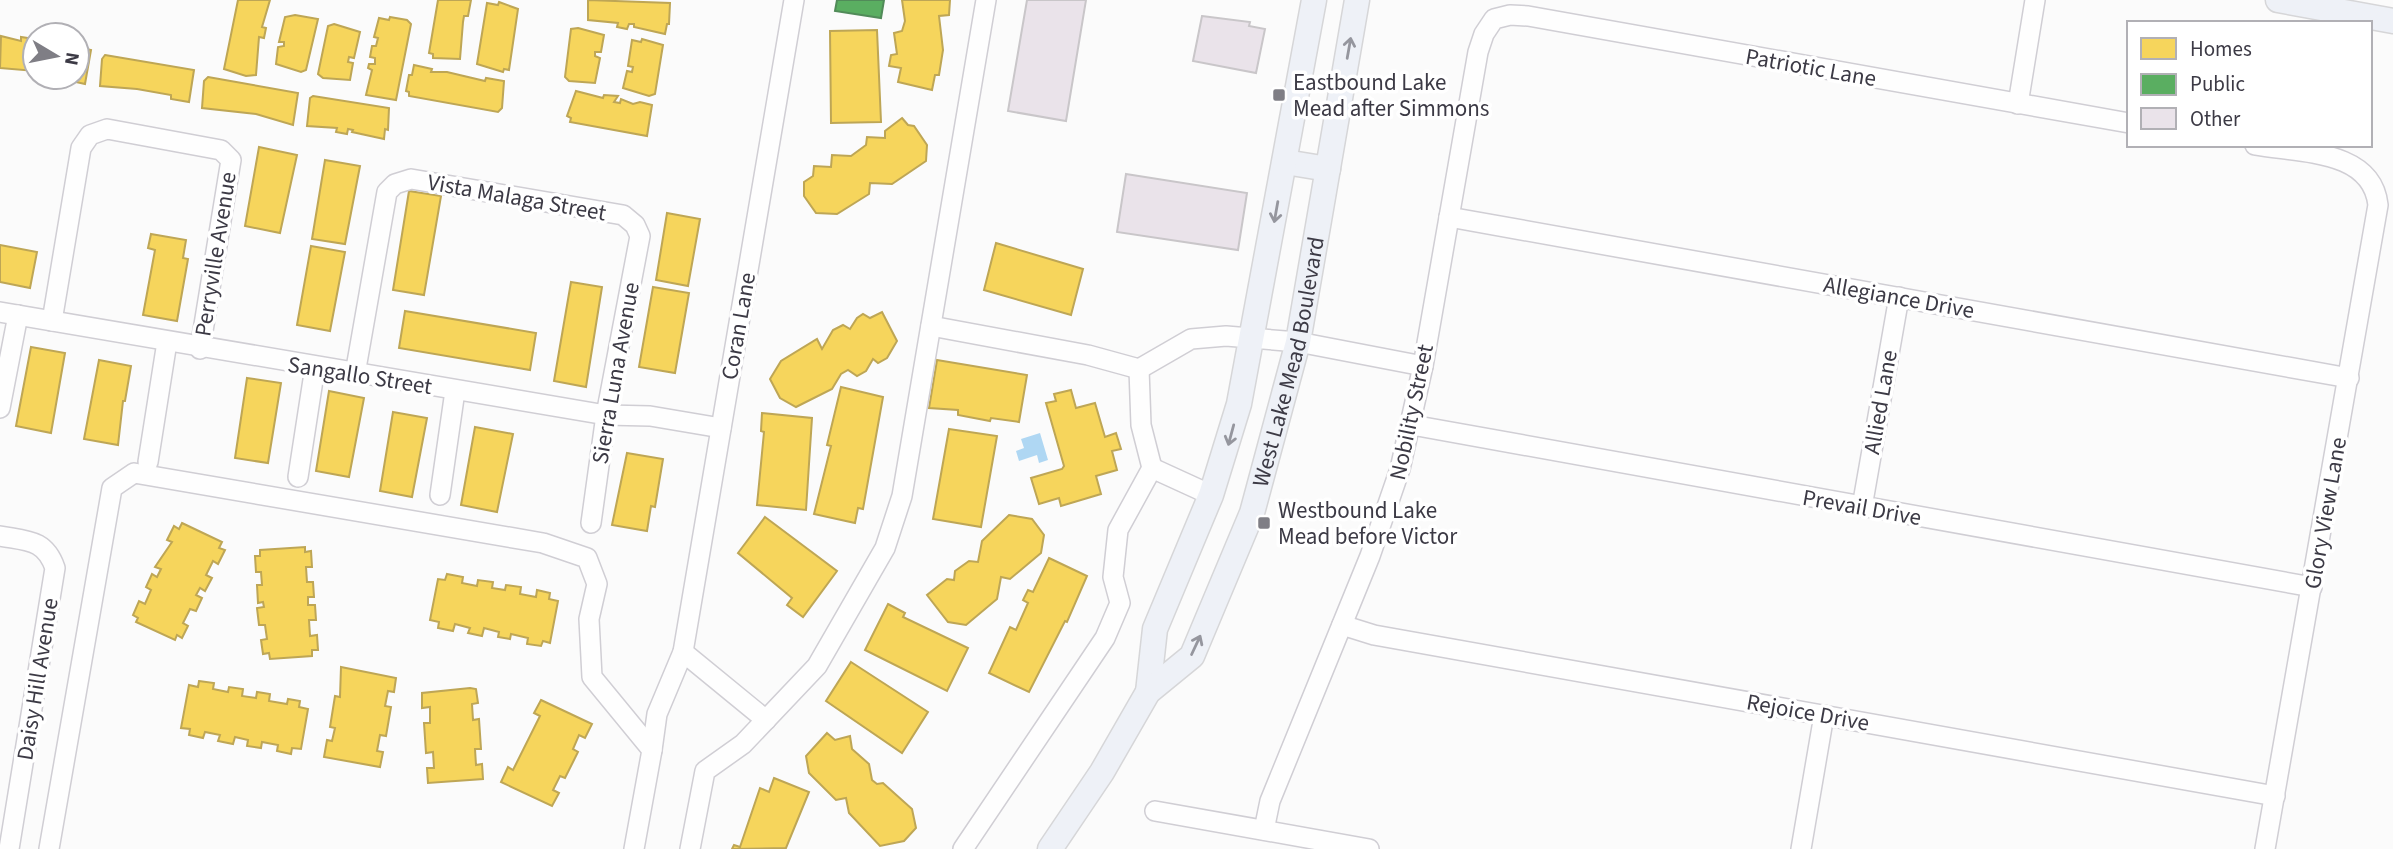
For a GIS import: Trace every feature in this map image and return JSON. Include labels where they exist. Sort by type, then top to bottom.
[{"type":"main road","name":"West Lake Mead Boulevard","points":[[1148,692],[1155,629],[1211,495],[1239,404],[1314,0]]},
{"type":"main road","name":"West Lake Mead Boulevard","points":[[1049,849],[1102,772],[1148,692],[1192,656],[1241,544],[1262,481],[1298,342],[1357,0]]},
{"type":"main road","points":[[2278,0],[2393,21]]},
{"type":"main road","points":[[1285,162],[1328,169]]},
{"type":"street","name":"Coran Lane","points":[[634,849],[657,714],[683,652],[794,0]]},
{"type":"street","points":[[690,849],[705,771],[743,744],[817,666],[885,548],[902,496],[986,0]]},
{"type":"street","points":[[2018,104],[2035,0]]},
{"type":"street","name":"Patriotic Lane","points":[[1494,19],[1510,15],[1528,16],[2127,123]]},
{"type":"street","name":"Nobility Street","points":[[1264,830],[1270,801],[1387,513],[1412,425],[1478,52],[1484,34],[1494,19]]},
{"type":"street","name":"Perryville Avenue","points":[[52,321],[81,148],[90,135],[107,129],[221,150],[230,160],[200,349]]},
{"type":"street","name":"Glory View Lane","points":[[2265,849],[2378,215],[2377,195],[2369,178],[2357,167],[2342,160],[2267,147]]},
{"type":"street","name":"Vista Malaga Street","points":[[355,374],[387,192],[395,184],[411,179],[622,215],[635,225]]},
{"type":"street","name":"Allegiance Drive","points":[[1449,217],[2349,378]]},
{"type":"street","name":"Sierra Luna Avenue","points":[[591,523],[606,415],[640,236],[635,225]]},
{"type":"street","name":"Allied Lane","points":[[1862,507],[1899,297]]},
{"type":"street","name":"Sangallo Street","points":[[9,314],[455,391],[606,415],[650,416],[721,428]]},
{"type":"street","points":[[0,408],[9,314]]},
{"type":"street","points":[[931,326],[1088,355],[1139,369],[1191,339],[1226,336],[1298,342],[1423,366]]},
{"type":"street","name":"Perryville Avenue","points":[[148,462],[167,342]]},
{"type":"street","points":[[298,477],[316,367]]},
{"type":"street","points":[[963,849],[1105,638],[1120,603],[1114,577],[1118,530],[1152,468],[1141,425],[1139,369]]},
{"type":"street","points":[[440,495],[455,391]]},
{"type":"street","name":"Prevail Drive","points":[[1412,425],[2312,587]]},
{"type":"street","points":[[1152,468],[1211,495]]},
{"type":"street","points":[[49,849],[112,488],[134,473],[543,543],[587,558],[597,584],[589,620],[592,677],[652,750]]},
{"type":"street","name":"Daisy Hill Avenue","points":[[0,536],[32,541],[49,551],[55,568],[9,849]]},
{"type":"street","name":"Rejoice Drive","points":[[1342,625],[1374,635],[2275,796]]},
{"type":"street","points":[[683,652],[766,720]]},
{"type":"street","points":[[1801,849],[1824,715]]},
{"type":"street","points":[[1156,811],[1369,849]]},
{"type":"water","points":[[1040,433],[1048,460],[1039,463],[1037,455],[1019,461],[1016,451],[1024,448],[1021,439]]},
{"type":"building: Homes","points":[[238,0],[270,0],[262,27],[266,28],[264,38],[259,37],[256,75],[246,76],[224,69]]},
{"type":"building: Homes","points":[[438,0],[471,0],[468,16],[464,16],[460,59],[433,58],[433,54],[429,53]]},
{"type":"building: Homes","points":[[588,0],[670,3],[669,24],[665,34],[634,27],[634,24],[629,24],[627,29],[617,27],[618,23],[588,20]]},
{"type":"building: Homes","points":[[902,0],[950,0],[949,15],[939,16],[943,50],[939,75],[935,75],[932,90],[898,82],[901,68],[889,66],[891,55],[897,54],[894,33],[902,31],[905,21]]},
{"type":"building: Homes","points":[[499,2],[518,9],[509,70],[504,69],[503,72],[477,64],[487,3],[498,5]]},
{"type":"building: Homes","points":[[295,15],[318,19],[306,70],[301,72],[276,64],[278,47],[284,46],[284,42],[279,42],[285,17]]},
{"type":"building: Homes","points":[[390,17],[407,20],[411,24],[396,100],[366,95],[372,70],[368,68],[369,64],[375,64],[375,58],[370,57],[372,46],[376,46],[378,38],[374,37],[379,18],[389,20]]},
{"type":"building: Homes","points":[[334,24],[360,32],[354,58],[349,57],[348,62],[353,63],[350,80],[323,78],[318,74],[328,26]]},
{"type":"building: Homes","points":[[578,28],[604,35],[601,52],[595,52],[595,56],[600,58],[595,83],[569,81],[565,77],[571,29]]},
{"type":"building: Homes","points":[[877,30],[881,122],[831,123],[830,31]]},
{"type":"building: Homes","points":[[1,36],[21,41],[21,70],[0,68]]},
{"type":"building: Homes","points":[[642,39],[663,45],[655,94],[649,96],[623,88],[627,71],[632,72],[633,67],[628,66],[632,40],[641,42]]},
{"type":"building: Homes","points":[[105,55],[194,70],[189,102],[171,99],[171,95],[100,86],[102,59]]},
{"type":"building: Homes","points":[[414,65],[432,69],[431,72],[447,72],[485,81],[486,78],[504,81],[502,108],[498,112],[409,96],[406,91]]},
{"type":"building: Homes","points":[[208,77],[298,93],[293,125],[256,114],[202,108],[204,81]]},
{"type":"building: Homes","points":[[576,91],[603,98],[604,95],[618,96],[614,102],[620,103],[621,99],[633,104],[640,102],[652,105],[647,136],[570,122],[571,118],[567,116]]},
{"type":"building: Homes","points":[[313,96],[389,108],[388,130],[385,129],[384,139],[348,129],[347,134],[336,132],[337,128],[307,126],[310,98]]},
{"type":"building: Homes","points":[[902,118],[908,125],[914,126],[927,145],[926,161],[892,184],[870,183],[869,194],[837,214],[816,213],[804,196],[804,182],[813,176],[814,166],[831,167],[832,155],[851,156],[866,145],[867,137],[885,138],[885,131]]},
{"type":"building: Homes","points":[[259,147],[297,155],[280,233],[245,226]]},
{"type":"building: Homes","points":[[325,160],[360,166],[345,244],[312,239]]},
{"type":"building: Homes","points":[[409,191],[441,196],[424,295],[393,290]]},
{"type":"building: Homes","points":[[667,213],[700,219],[688,286],[656,280]]},
{"type":"building: Homes","points":[[151,234],[186,240],[183,258],[188,259],[177,321],[143,315],[155,250],[148,248]]},
{"type":"building: Homes","points":[[996,243],[1083,269],[1071,315],[984,290]]},
{"type":"building: Homes","points":[[0,245],[37,252],[30,288],[0,282]]},
{"type":"building: Homes","points":[[311,246],[345,252],[330,331],[297,325]]},
{"type":"building: Homes","points":[[571,282],[602,287],[586,387],[554,381]]},
{"type":"building: Homes","points":[[653,287],[689,293],[675,373],[639,367]]},
{"type":"building: Homes","points":[[405,311],[536,333],[530,370],[399,348]]},
{"type":"building: Homes","points":[[882,312],[897,341],[887,358],[878,363],[873,359],[866,371],[857,376],[848,370],[841,374],[832,389],[796,407],[780,398],[770,379],[781,361],[817,339],[822,349],[833,330],[843,325],[850,329],[863,314],[870,318]]},
{"type":"building: Homes","points":[[31,347],[65,353],[51,433],[16,426]]},
{"type":"building: Homes","points":[[99,360],[131,366],[123,401],[118,445],[84,439]]},
{"type":"building: Homes","points":[[937,360],[1027,375],[1019,422],[991,418],[990,421],[958,415],[958,410],[929,408]]},
{"type":"building: Homes","points":[[247,378],[281,383],[268,463],[235,458]]},
{"type":"building: Homes","points":[[841,387],[883,397],[863,509],[858,508],[855,523],[814,514],[831,446],[827,445]]},
{"type":"building: Homes","points":[[1071,390],[1076,408],[1095,403],[1105,437],[1116,433],[1121,449],[1112,451],[1117,470],[1096,476],[1101,494],[1061,506],[1059,498],[1039,504],[1031,478],[1062,469],[1064,466],[1046,403],[1056,401],[1054,394]]},
{"type":"building: Homes","points":[[329,391],[364,398],[349,477],[316,471]]},
{"type":"building: Homes","points":[[393,412],[427,418],[412,497],[380,491]]},
{"type":"building: Homes","points":[[762,413],[812,418],[806,510],[757,505],[764,432],[761,431]]},
{"type":"building: Homes","points":[[475,427],[513,434],[497,512],[461,505]]},
{"type":"building: Homes","points":[[949,429],[997,436],[981,527],[933,519]]},
{"type":"building: Homes","points":[[627,453],[663,459],[655,507],[651,506],[647,531],[612,525]]},
{"type":"building: Homes","points":[[1009,515],[1032,519],[1044,535],[1041,553],[1010,579],[1001,577],[997,599],[966,625],[948,622],[927,595],[947,579],[954,580],[955,571],[969,561],[978,562],[982,541]]},
{"type":"building: Homes","points":[[765,517],[837,571],[803,617],[787,605],[792,598],[738,553]]},
{"type":"building: Homes","points":[[182,523],[222,542],[219,548],[225,550],[218,564],[213,561],[206,575],[212,578],[205,591],[200,588],[196,595],[202,598],[196,611],[190,609],[183,623],[188,626],[182,638],[177,635],[175,640],[136,622],[138,618],[133,615],[139,601],[145,604],[151,590],[146,587],[152,574],[157,577],[161,569],[155,567],[172,542],[167,540],[174,526],[179,529]]},
{"type":"building: Homes","points":[[305,547],[305,552],[311,551],[312,567],[306,567],[307,582],[313,582],[314,597],[308,597],[308,605],[315,605],[316,620],[309,620],[310,636],[317,635],[318,650],[312,650],[312,656],[270,659],[269,653],[263,654],[261,640],[267,639],[265,625],[259,625],[257,608],[264,607],[263,602],[258,603],[257,585],[262,585],[261,572],[256,572],[255,556],[260,556],[260,550]]},
{"type":"building: Homes","points":[[1049,558],[1087,576],[1067,622],[1065,621],[1029,692],[989,673],[1010,627],[1016,630],[1028,603],[1023,600],[1028,590],[1033,592]]},
{"type":"building: Homes","points":[[447,574],[463,577],[462,583],[477,586],[478,580],[493,582],[492,588],[505,590],[506,585],[521,587],[520,594],[536,597],[537,590],[550,593],[549,599],[558,601],[550,643],[543,641],[541,646],[527,644],[528,638],[511,634],[510,639],[498,637],[499,632],[484,628],[482,636],[468,633],[470,628],[455,624],[453,631],[438,628],[439,622],[430,620],[438,579],[445,580]]},
{"type":"building: Homes","points":[[888,604],[905,613],[903,617],[968,648],[947,691],[865,650]]},
{"type":"building: Homes","points":[[851,662],[928,712],[902,753],[826,701]]},
{"type":"building: Homes","points":[[341,667],[396,678],[394,692],[388,691],[385,706],[391,707],[386,736],[380,735],[377,751],[383,752],[380,767],[324,757],[327,740],[332,741],[335,728],[330,727],[335,696],[340,697]]},
{"type":"building: Homes","points":[[199,681],[214,683],[213,689],[228,692],[229,687],[243,689],[242,696],[256,698],[257,692],[270,694],[269,701],[287,704],[288,699],[300,701],[299,707],[308,709],[301,749],[292,748],[291,754],[277,751],[278,745],[262,742],[261,748],[247,746],[248,740],[235,737],[233,744],[218,741],[220,735],[205,732],[203,738],[189,735],[190,729],[181,728],[189,685],[198,687]]},
{"type":"building: Homes","points":[[476,689],[478,703],[472,704],[473,720],[479,719],[481,749],[475,749],[476,765],[482,764],[483,779],[428,783],[427,768],[434,768],[433,752],[426,753],[424,723],[430,723],[430,707],[422,708],[422,693]]},
{"type":"building: Homes","points":[[541,700],[592,724],[585,738],[579,735],[573,749],[578,752],[565,778],[560,776],[553,790],[559,793],[552,806],[501,782],[508,767],[513,770],[540,716],[534,713]]},
{"type":"building: Homes","points":[[827,733],[835,740],[850,736],[852,749],[869,764],[872,780],[877,784],[883,783],[912,809],[916,828],[904,841],[880,846],[849,813],[846,798],[836,800],[809,773],[806,756]]},
{"type":"building: Homes","points":[[774,778],[809,792],[786,848],[732,849],[734,845],[740,847],[760,788],[769,792]]},
{"type":"building: Public","points":[[837,0],[884,0],[881,18],[835,11]]},
{"type":"building: Other","points":[[1027,0],[1086,0],[1066,121],[1008,111]]},
{"type":"building: Other","points":[[1202,16],[1250,22],[1249,26],[1265,29],[1256,73],[1193,61]]},
{"type":"building: Other","points":[[1126,174],[1247,193],[1238,250],[1117,232]]},
{"type":"place","name":"Eastbound Lake Mead after Simmons","points":[[1279,95]]},
{"type":"place","name":"Westbound Lake Mead before Victor","points":[[1264,523]]}]
